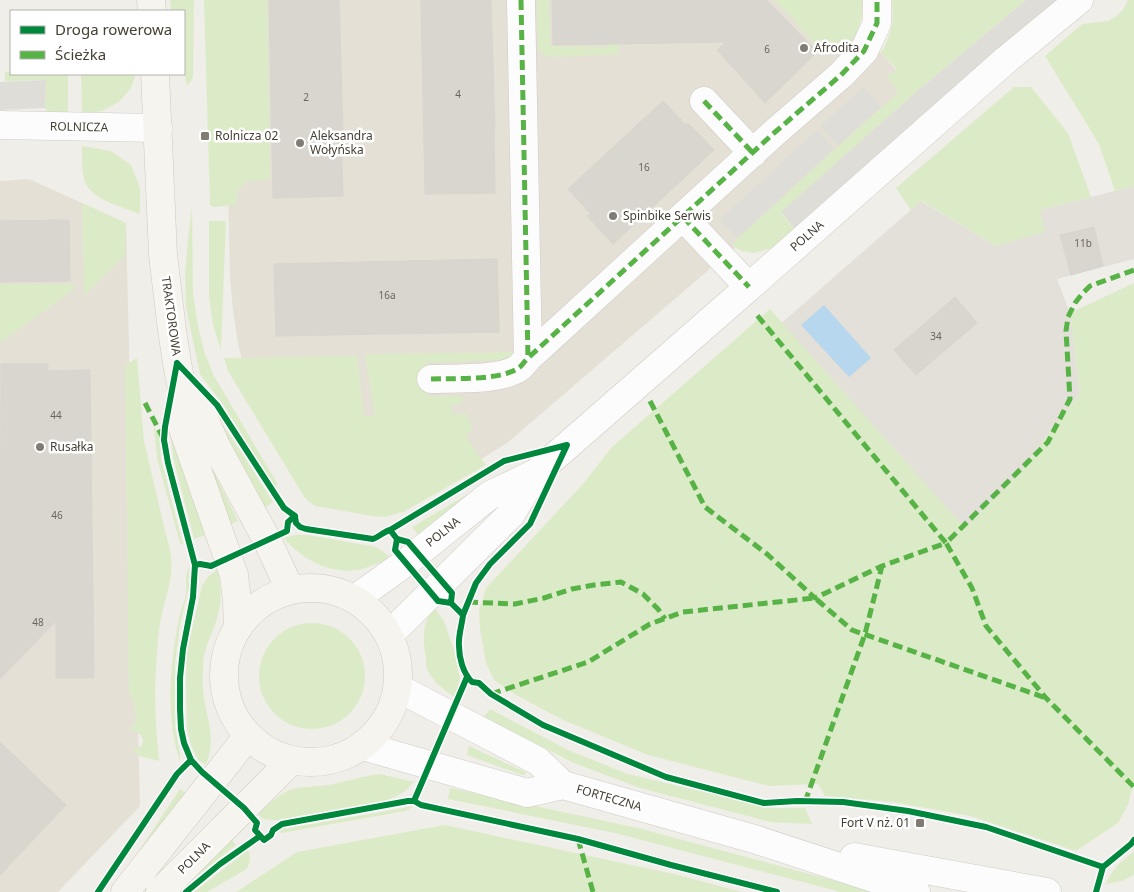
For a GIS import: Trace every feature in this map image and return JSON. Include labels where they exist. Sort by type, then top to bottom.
[{"type":"street","points":[[521,0],[528,358]]},
{"type":"street","points":[[431,379],[490,377],[519,368],[753,153],[841,75],[864,51],[877,23],[877,0]]},
{"type":"street","name":"POLNA","points":[[355,599],[406,563],[490,494],[536,472],[1079,0]]},
{"type":"street","name":"TRAKTOROWA","points":[[155,75],[163,255],[182,389],[204,418],[216,446],[267,540],[290,589]]},
{"type":"street","points":[[704,101],[753,153]]},
{"type":"street","name":"ROLNICZA","points":[[0,125],[158,128]]},
{"type":"street","points":[[683,217],[749,287]]},
{"type":"street","points":[[182,389],[182,426],[234,575],[238,628]]},
{"type":"street","name":"POLNA","points":[[390,634],[511,514],[536,472]]},
{"type":"street","points":[[312,587],[335,590],[355,599],[390,634],[398,660],[398,688],[389,715],[377,734],[359,749],[338,759],[315,763],[291,761],[270,755],[260,749],[248,736],[233,714],[225,689],[225,662],[232,636],[248,614],[270,599],[290,589],[312,587]]},
{"type":"street","name":"FORTECZNA","points":[[398,688],[538,760],[563,785],[754,839],[916,892]]},
{"type":"street","points":[[125,892],[248,736]]},
{"type":"street","points":[[362,746],[527,793],[563,785]]},
{"type":"street","name":"POLNA","points":[[160,892],[291,761]]},
{"type":"street","name":"FORTECZNA","points":[[754,839],[1047,892]]},
{"type":"shaded area","points":[[224,0],[834,0],[916,92],[507,443],[405,506],[252,387],[239,349],[230,278]]},
{"type":"shaded area","points":[[1026,0],[1057,0],[795,229],[781,212],[916,92]]},
{"type":"shaded area","points":[[46,80],[45,108],[0,110],[0,82]]},
{"type":"shaded area","points":[[863,87],[881,107],[838,146],[821,126]]},
{"type":"shaded area","points":[[817,130],[834,149],[738,238],[720,219]]},
{"type":"shaded area","points":[[29,179],[126,223],[140,806],[58,892],[0,892],[0,181]]},
{"type":"shaded area","points":[[1134,186],[1134,259],[1057,279],[1070,313],[1080,393],[1013,480],[965,528],[778,326],[921,201],[996,246],[1040,210]]},
{"type":"green space","points":[[170,0],[194,0],[193,78],[187,86],[185,75],[185,10],[171,10]]},
{"type":"green space","points":[[204,0],[267,0],[270,179],[246,182],[238,190],[236,205],[214,207],[210,205]]},
{"type":"green space","points":[[537,0],[549,0],[550,46],[608,47],[609,42],[619,42],[619,54],[556,57],[544,55],[538,49]]},
{"type":"green space","points":[[774,0],[862,0],[861,21],[854,37],[845,48],[827,50],[816,46]]},
{"type":"green space","points":[[892,0],[1026,0],[916,92],[781,213],[795,229],[779,246],[754,253],[741,251],[732,245],[738,238],[899,92],[887,77],[897,69],[881,53],[891,28],[893,15]]},
{"type":"green space","points":[[1128,0],[1134,0],[1134,186],[1115,191],[1099,144],[1045,56],[1082,24],[1108,21],[1117,16]]},
{"type":"green space","points":[[5,72],[10,72],[10,75],[68,75],[68,113],[49,115],[45,108],[46,80],[5,81]]},
{"type":"green space","points":[[81,75],[136,75],[131,88],[119,102],[102,111],[82,113]]},
{"type":"green space","points":[[1014,87],[1031,87],[1068,133],[1091,197],[1040,210],[1045,232],[996,246],[922,201],[911,210],[896,188]]},
{"type":"green space","points":[[82,146],[111,151],[131,165],[140,188],[140,214],[110,203],[90,190],[83,175]]},
{"type":"green space","points":[[82,203],[126,223],[125,255],[84,296]]},
{"type":"green space","points":[[192,207],[193,294],[204,351],[214,376],[277,483],[276,489],[224,406],[200,374],[186,307],[185,276]]},
{"type":"green space","points":[[209,221],[226,221],[221,350],[213,325],[209,297]]},
{"type":"green space","points":[[1134,283],[1134,781],[1128,805],[1118,823],[1076,851],[970,816],[893,802],[825,796],[818,784],[769,786],[648,755],[563,720],[516,695],[494,680],[486,663],[480,629],[479,611],[486,588],[582,485],[612,447],[770,309],[965,528],[1013,480],[1080,393],[1070,313]]},
{"type":"green space","points":[[0,284],[74,284],[73,290],[0,343]]},
{"type":"green space","points":[[517,352],[516,359],[426,363],[428,396],[462,396],[462,403],[450,406],[454,415],[466,413],[473,428],[465,436],[486,465],[403,512],[385,517],[315,506],[308,501],[228,371],[224,358],[357,356],[364,417],[375,416],[365,354]]},
{"type":"green space","points":[[137,358],[144,441],[170,547],[172,568],[159,630],[156,668],[155,691],[159,761],[139,756],[130,745],[135,748],[141,747],[143,741],[141,735],[135,731],[129,731],[136,721],[133,699],[129,694],[125,367]]},
{"type":"green space","points":[[213,411],[273,502],[263,509]]},
{"type":"green space","points":[[154,427],[160,436],[161,459],[183,545],[180,543],[157,458]]},
{"type":"green space","points":[[171,436],[205,535],[194,539],[173,457]]},
{"type":"green space","points":[[209,467],[212,468],[238,521],[229,525]]},
{"type":"green space","points":[[502,474],[419,536],[412,527]]},
{"type":"green space","points":[[295,535],[308,535],[376,547],[392,558],[351,571],[329,568],[300,553],[284,538]]},
{"type":"green space","points":[[189,567],[189,587],[180,624],[175,665],[175,726],[180,761],[172,727],[170,690],[173,654]]},
{"type":"green space","points":[[218,569],[220,606],[205,652],[203,666],[203,690],[211,736],[211,745],[206,765],[198,760],[192,748],[187,729],[187,651],[202,586],[208,577]]},
{"type":"green space","points":[[433,606],[444,621],[454,650],[460,679],[454,697],[434,680],[427,668],[424,631]]},
{"type":"green space","points":[[312,623],[332,627],[349,639],[361,656],[365,676],[361,696],[349,713],[332,725],[312,729],[292,725],[275,713],[263,696],[259,676],[263,656],[275,639],[292,627]]},
{"type":"green space","points":[[490,709],[568,750],[628,774],[771,808],[805,808],[812,824],[771,822],[640,788],[574,763],[484,717]]},
{"type":"green space","points":[[469,746],[526,774],[522,775],[467,755]]},
{"type":"green space","points":[[380,774],[414,782],[397,796],[376,803],[277,820],[263,819],[258,813],[279,796],[293,789],[328,785]]},
{"type":"green space","points":[[450,788],[638,828],[873,892],[841,892],[615,833],[448,799]]},
{"type":"green space","points":[[180,789],[187,794],[119,881]]},
{"type":"green space","points":[[415,806],[405,811],[282,833],[277,831],[283,829]]},
{"type":"green space","points":[[445,825],[674,874],[742,892],[236,892],[297,852]]},
{"type":"green space","points":[[231,839],[236,845],[177,892]]},
{"type":"green space","points":[[248,850],[250,860],[245,870],[207,892],[194,892]]},
{"type":"green space","points":[[1134,852],[1134,875],[1122,881],[1106,884],[1117,866]]},
{"type":"water","points":[[824,305],[871,358],[849,377],[801,325]]},
{"type":"building","points":[[269,0],[339,0],[343,196],[273,198]]},
{"type":"building","points":[[421,0],[491,0],[495,193],[425,194]]},
{"type":"building","points":[[552,0],[767,0],[817,52],[765,103],[717,50],[726,42],[553,45]]},
{"type":"building","points":[[663,101],[714,150],[613,244],[587,216],[591,214],[568,189]]},
{"type":"building","points":[[69,220],[70,281],[0,282],[0,221]]},
{"type":"building","points":[[1094,227],[1103,266],[1071,275],[1060,235]]},
{"type":"building","points":[[497,259],[499,332],[276,336],[274,264]]},
{"type":"building","points":[[955,297],[977,323],[916,375],[894,350]]},
{"type":"building","points":[[1,364],[48,364],[48,371],[90,370],[94,678],[56,678],[56,621],[0,679]]},
{"type":"building","points":[[0,742],[66,805],[0,875]]},
{"type":"marked path","points":[[521,0],[528,358]]},
{"type":"marked path","points":[[431,379],[490,377],[502,375],[520,367],[774,133],[841,75],[864,51],[877,23],[877,0]]},
{"type":"marked path","points":[[704,101],[753,153]]},
{"type":"marked path","points":[[683,217],[749,287]]},
{"type":"marked path","points":[[1134,270],[1090,286],[1075,303],[1068,317],[1066,331],[1070,399],[1048,442],[946,543],[972,588],[986,626],[1046,698],[1134,787]]},
{"type":"marked path","points":[[650,401],[705,507],[767,554],[815,598],[882,566],[946,543],[756,314]]},
{"type":"marked path","points":[[145,403],[162,436]]},
{"type":"marked path","points":[[805,802],[865,634],[882,566]]},
{"type":"marked path","points":[[468,602],[515,604],[544,598],[572,589],[621,582],[643,594],[665,619]]},
{"type":"marked path","points":[[491,694],[588,662],[650,624],[683,612],[815,598],[852,630],[1046,698]]},
{"type":"marked path","points":[[578,839],[593,892]]},
{"type":"cycle path","points":[[177,363],[217,405],[284,508],[295,516],[296,523],[300,527],[373,539],[390,530],[397,539],[408,542],[452,593],[451,603]]},
{"type":"cycle path","points":[[98,892],[177,774],[191,760],[181,729],[180,678],[183,649],[193,597],[195,565],[168,463],[164,440],[177,363]]},
{"type":"cycle path","points":[[390,530],[504,461],[567,445],[530,524],[490,564],[476,583],[463,615]]},
{"type":"cycle path","points":[[195,565],[211,566],[287,531],[288,522],[295,516]]},
{"type":"cycle path","points":[[397,539],[395,550],[438,601],[451,603],[463,615],[459,651],[462,665],[472,682],[479,683],[491,694],[543,725],[666,777],[764,803],[797,801],[843,802],[908,811],[986,827],[1103,867]]},
{"type":"cycle path","points":[[414,801],[467,677]]},
{"type":"cycle path","points":[[191,760],[202,772],[244,808],[257,823],[255,830],[264,840],[282,824],[414,801],[421,805],[578,839],[777,892]]},
{"type":"cycle path","points":[[186,892],[220,864],[260,836]]},
{"type":"cycle path","points":[[1096,892],[1103,867],[1134,840]]},
{"type":"place","name":"Afrodita","points":[[804,48]]},
{"type":"place","name":"Rolnicza 02","points":[[205,136]]},
{"type":"place","name":"Aleksandra Wołyńska","points":[[300,143]]},
{"type":"place","name":"Spinbike Serwis","points":[[613,216]]},
{"type":"place","name":"Rusałka","points":[[40,447]]},
{"type":"place","name":"Fort V nż. 01","points":[[920,823]]}]
